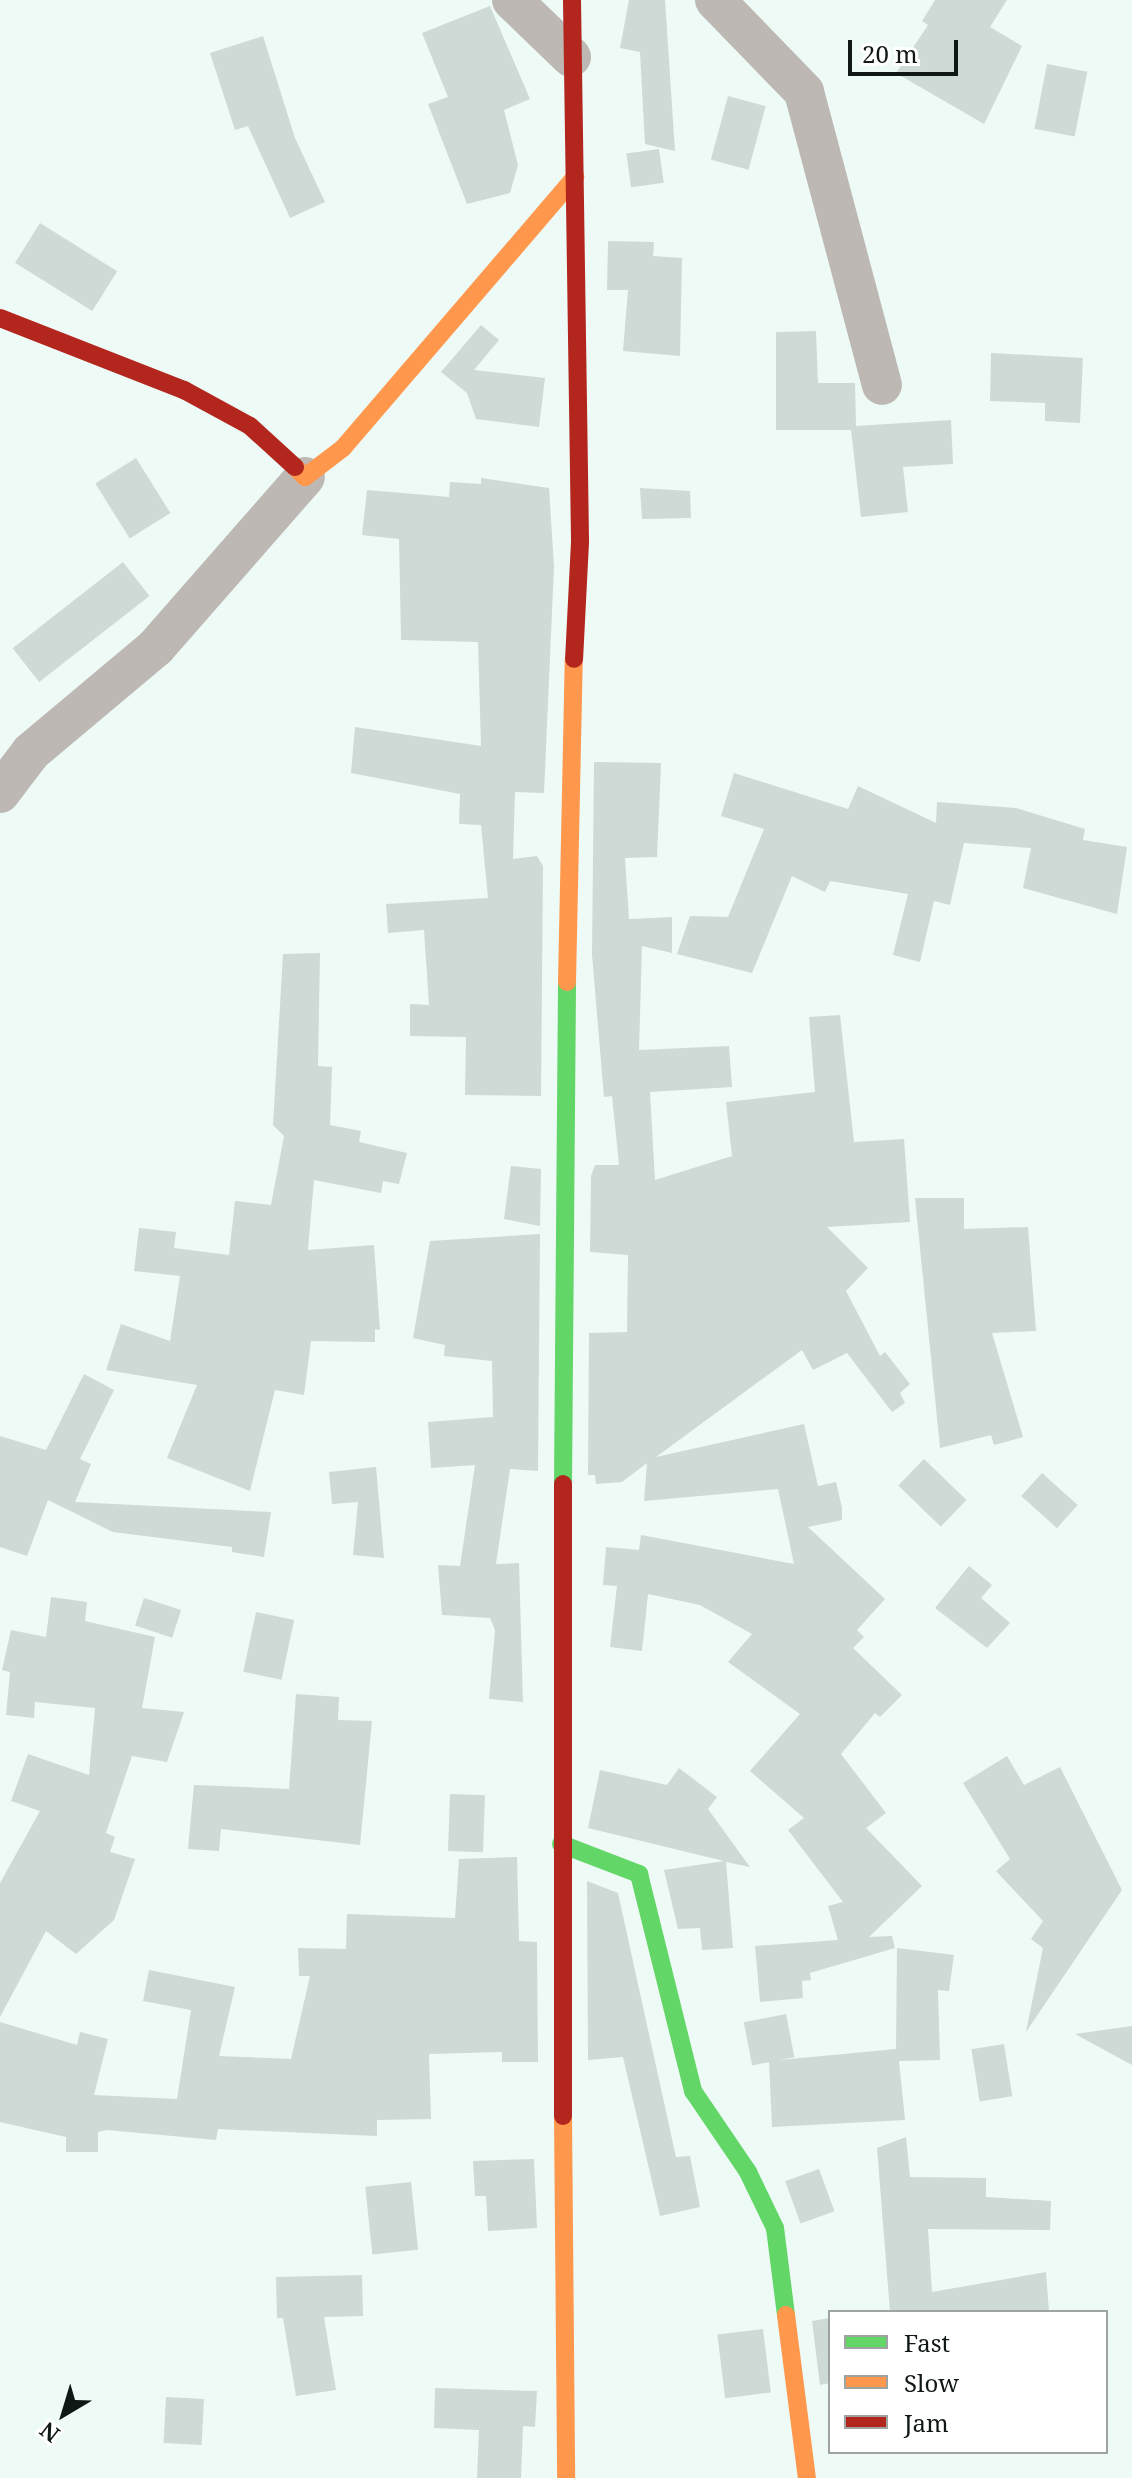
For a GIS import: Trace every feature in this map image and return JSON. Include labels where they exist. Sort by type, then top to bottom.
[{"type":"street","points":[[512,0],[571,57]]},
{"type":"street","points":[[566,2478],[561,1844],[569,747],[580,542],[572,0]]},
{"type":"street","points":[[715,0],[804,92],[882,385]]},
{"type":"street","points":[[0,793],[31,752],[156,647],[305,477],[343,448],[575,177]]},
{"type":"street","points":[[0,318],[184,390],[250,426],[305,477]]},
{"type":"street","points":[[561,1844],[639,1874],[693,2091],[748,2172],[775,2228],[807,2478]]},
{"type":"building","points":[[629,0],[665,0],[675,151],[645,144],[640,52],[620,48]]},
{"type":"building","points":[[935,0],[1007,0],[990,27],[1022,46],[984,124],[896,73],[928,25],[922,21]]},
{"type":"building","points":[[490,6],[530,99],[504,110],[518,165],[510,193],[467,204],[428,104],[448,97],[422,33]]},
{"type":"building","points":[[263,36],[295,138],[325,202],[290,218],[248,126],[235,130],[210,53]]},
{"type":"building","points":[[1047,64],[1087,72],[1075,137],[1034,129]]},
{"type":"building","points":[[728,96],[766,106],[749,170],[711,160]]},
{"type":"building","points":[[659,149],[664,183],[631,187],[626,154]]},
{"type":"building","points":[[40,223],[117,271],[92,311],[15,263]]},
{"type":"building","points":[[608,241],[654,242],[653,256],[682,258],[680,356],[623,351],[628,290],[607,290]]},
{"type":"building","points":[[481,325],[499,340],[474,370],[545,378],[539,427],[476,419],[467,393],[441,372]]},
{"type":"building","points":[[816,331],[818,383],[855,383],[856,426],[951,420],[953,464],[903,467],[908,512],[861,517],[851,430],[776,430],[776,332]]},
{"type":"building","points":[[991,353],[1083,358],[1080,423],[1045,421],[1045,403],[990,401]]},
{"type":"building","points":[[136,458],[170,513],[130,539],[95,483]]},
{"type":"building","points":[[481,478],[549,488],[554,567],[544,793],[515,792],[513,859],[537,856],[543,866],[541,1096],[465,1095],[466,1037],[410,1036],[410,1004],[429,1005],[424,930],[388,933],[386,904],[488,898],[481,825],[459,824],[460,794],[351,773],[355,727],[481,746],[478,642],[401,640],[399,539],[362,535],[367,490],[449,497],[450,482],[481,484]]},
{"type":"building","points":[[640,488],[690,491],[691,518],[642,519]]},
{"type":"building","points":[[123,562],[149,596],[39,682],[13,648]]},
{"type":"building","points":[[594,762],[661,763],[657,857],[625,858],[629,919],[672,917],[672,953],[642,946],[639,1050],[729,1046],[732,1087],[650,1092],[655,1180],[732,1156],[726,1102],[815,1092],[809,1017],[840,1015],[854,1142],[904,1139],[910,1222],[827,1227],[868,1268],[846,1291],[880,1356],[885,1352],[910,1384],[900,1393],[905,1403],[892,1412],[847,1353],[813,1370],[802,1350],[656,1457],[804,1424],[818,1486],[836,1482],[842,1508],[842,1520],[808,1527],[885,1599],[857,1630],[864,1637],[853,1648],[902,1695],[880,1717],[875,1713],[841,1754],[886,1813],[866,1828],[922,1886],[869,1937],[892,1936],[895,1948],[810,1973],[811,1980],[802,1981],[803,1998],[760,2002],[755,1946],[838,1940],[828,1906],[843,1902],[788,1830],[804,1818],[750,1771],[800,1714],[728,1662],[752,1634],[700,1605],[648,1594],[642,1651],[610,1647],[617,1586],[603,1585],[606,1547],[639,1550],[641,1535],[794,1564],[778,1489],[644,1501],[647,1463],[622,1482],[596,1484],[595,1475],[588,1475],[589,1333],[627,1332],[628,1255],[590,1252],[591,1176],[595,1165],[619,1165],[612,1096],[604,1097],[592,955]]},
{"type":"building","points":[[734,773],[848,809],[858,786],[936,823],[937,802],[1016,808],[1085,829],[1083,840],[1127,847],[1117,914],[1023,888],[1031,848],[964,843],[950,905],[934,901],[920,962],[893,955],[908,894],[830,881],[825,892],[792,876],[752,973],[677,954],[690,916],[728,917],[764,829],[721,816]]},
{"type":"building","points":[[320,953],[318,1066],[332,1067],[330,1125],[361,1131],[359,1142],[407,1153],[399,1184],[383,1181],[381,1193],[314,1180],[308,1250],[374,1245],[380,1330],[375,1329],[375,1342],[311,1341],[304,1395],[275,1390],[250,1491],[167,1458],[197,1385],[106,1370],[121,1324],[170,1341],[180,1276],[134,1271],[139,1228],[176,1232],[174,1248],[229,1255],[235,1201],[271,1205],[284,1136],[273,1125],[283,954]]},
{"type":"building","points":[[511,1166],[541,1169],[540,1226],[504,1219]]},
{"type":"building","points":[[915,1198],[964,1198],[964,1229],[1028,1227],[1036,1331],[992,1333],[1023,1437],[994,1445],[991,1435],[940,1448]]},
{"type":"building","points":[[540,1234],[538,1471],[510,1469],[496,1564],[519,1563],[523,1702],[489,1699],[495,1630],[490,1618],[442,1615],[438,1565],[460,1566],[475,1465],[431,1468],[428,1422],[493,1417],[492,1361],[444,1356],[445,1345],[413,1338],[430,1241]]},
{"type":"building","points":[[84,1374],[114,1390],[80,1459],[91,1464],[75,1502],[271,1512],[264,1557],[232,1552],[232,1547],[113,1532],[48,1500],[27,1556],[0,1547],[0,1436],[46,1450]]},
{"type":"building","points":[[924,1459],[966,1500],[941,1527],[898,1486]]},
{"type":"building","points":[[376,1467],[384,1558],[353,1555],[358,1502],[332,1504],[329,1472]]},
{"type":"building","points":[[1042,1473],[1078,1505],[1057,1528],[1021,1496]]},
{"type":"building","points":[[969,1566],[992,1585],[981,1598],[1010,1623],[987,1648],[935,1608]]},
{"type":"building","points":[[51,1597],[87,1602],[85,1621],[155,1637],[142,1708],[184,1712],[167,1762],[132,1756],[106,1833],[115,1837],[110,1852],[135,1859],[114,1920],[76,1954],[46,1931],[0,2017],[0,1883],[40,1811],[11,1801],[28,1754],[89,1775],[95,1708],[35,1702],[34,1718],[6,1715],[10,1672],[2,1670],[11,1630],[46,1637]]},
{"type":"building","points":[[144,1598],[181,1610],[172,1638],[135,1626]]},
{"type":"building","points":[[256,1612],[294,1620],[281,1680],[243,1672]]},
{"type":"building","points":[[296,1694],[339,1697],[338,1720],[372,1721],[360,1845],[221,1829],[219,1851],[188,1849],[194,1785],[289,1789]]},
{"type":"building","points":[[1007,1756],[1024,1785],[1060,1767],[1122,1890],[1026,2032],[1043,1948],[1031,1939],[1043,1921],[996,1871],[1010,1859],[963,1783]]},
{"type":"building","points":[[679,1768],[717,1797],[708,1809],[750,1867],[726,1862],[733,1948],[702,1950],[700,1928],[678,1929],[664,1870],[724,1861],[588,1828],[600,1770],[667,1785]]},
{"type":"building","points":[[450,1794],[485,1795],[483,1852],[448,1851]]},
{"type":"building","points":[[517,1857],[519,1941],[537,1942],[538,2062],[502,2062],[502,2052],[429,2054],[431,2119],[377,2120],[377,2136],[218,2129],[216,2140],[107,2130],[98,2132],[98,2152],[66,2152],[66,2137],[0,2122],[0,2022],[77,2045],[80,2032],[108,2039],[94,2095],[177,2099],[191,2010],[143,2001],[149,1970],[235,1987],[219,2056],[291,2059],[310,1976],[299,1976],[298,1948],[346,1949],[347,1914],[455,1918],[459,1859]]},
{"type":"building","points":[[587,1881],[618,1893],[676,2157],[690,2156],[700,2207],[660,2216],[623,2057],[588,2060]]},
{"type":"building","points":[[897,1948],[954,1955],[949,1991],[938,1990],[940,2060],[899,2061],[905,2120],[772,2127],[769,2061],[896,2049]]},
{"type":"building","points":[[786,2014],[794,2057],[752,2065],[744,2022]]},
{"type":"building","points":[[1132,2026],[1132,2065],[1075,2034]]},
{"type":"building","points":[[1004,2044],[1012,2096],[980,2102],[971,2049]]},
{"type":"building","points":[[906,2137],[910,2177],[986,2178],[986,2197],[1051,2201],[1050,2230],[928,2229],[932,2292],[1046,2272],[1049,2310],[890,2310],[877,2148]]},
{"type":"building","points":[[534,2159],[537,2228],[488,2231],[486,2196],[475,2196],[473,2161]]},
{"type":"building","points":[[819,2169],[834,2211],[801,2224],[785,2181]]},
{"type":"building","points":[[411,2182],[418,2250],[372,2254],[365,2187]]},
{"type":"building","points":[[362,2275],[363,2316],[324,2317],[336,2390],[296,2396],[283,2318],[277,2318],[276,2277]]},
{"type":"building","points":[[828,2318],[828,2383],[820,2385],[812,2321]]},
{"type":"building","points":[[763,2329],[771,2393],[725,2398],[717,2335]]},
{"type":"building","points":[[435,2388],[537,2391],[535,2427],[523,2426],[521,2478],[477,2478],[479,2430],[434,2428]]},
{"type":"building","points":[[166,2397],[204,2399],[202,2445],[164,2443]]},
{"type":"traffic: fast","points":[[563,1484],[567,982]]},
{"type":"traffic: fast","points":[[561,1844],[639,1874],[693,2091],[748,2172],[775,2228],[786,2315]]},
{"type":"traffic: slow","points":[[295,467],[305,477],[343,448],[575,177]]},
{"type":"traffic: slow","points":[[567,982],[574,659]]},
{"type":"traffic: slow","points":[[563,2116],[566,2478]]},
{"type":"traffic: slow","points":[[786,2315],[807,2478]]},
{"type":"traffic: jam","points":[[572,0],[580,542],[574,659]]},
{"type":"traffic: jam","points":[[0,318],[184,390],[250,426],[295,467]]},
{"type":"traffic: jam","points":[[563,1484],[563,2116]]}]
